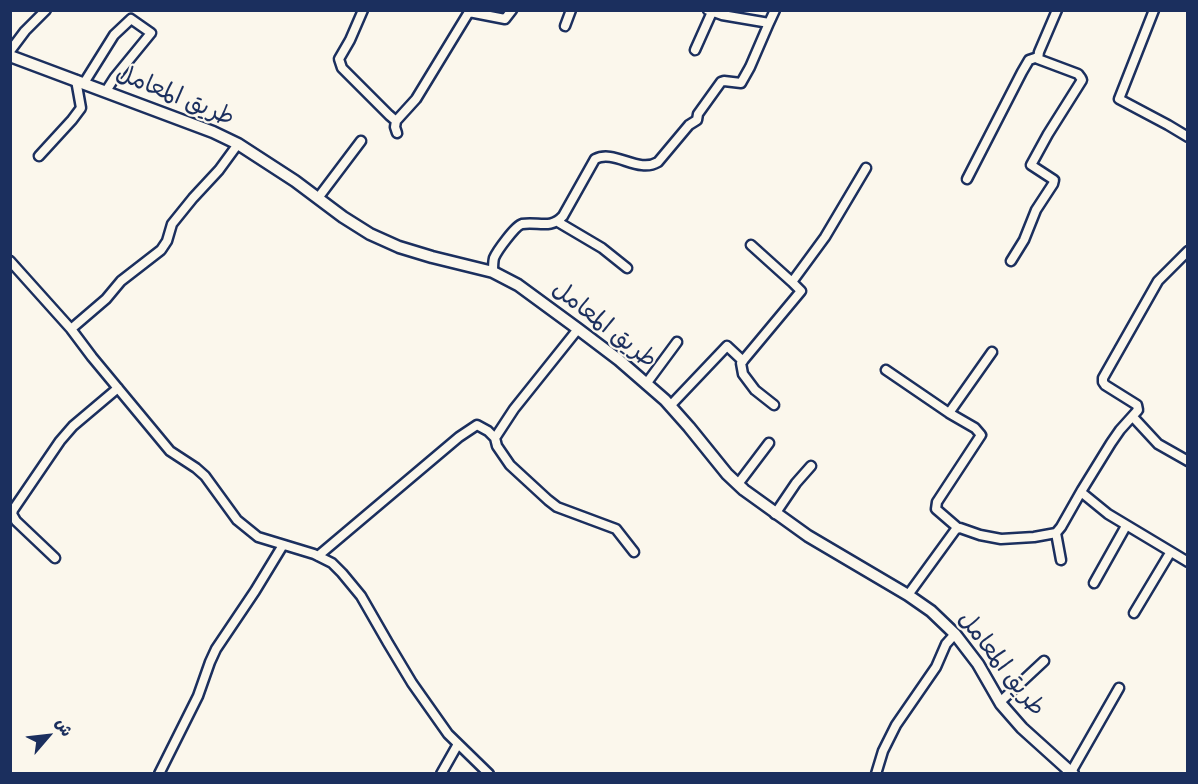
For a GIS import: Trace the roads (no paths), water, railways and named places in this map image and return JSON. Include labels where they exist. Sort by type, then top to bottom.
[{"type":"main road","name":"طريق المعامل","points":[[10,53],[213,132],[238,144],[370,234],[421,253],[493,272],[518,285],[619,360],[670,406],[727,474],[776,514],[931,611],[955,634],[978,664],[1000,702],[1022,728],[1072,773]]},
{"type":"street","points":[[10,53],[26,31],[46,10]]},
{"type":"street","points":[[363,10],[339,59],[342,68],[396,121]]},
{"type":"street","points":[[397,133],[394,127],[396,121],[416,99],[469,12],[505,19],[512,10]]},
{"type":"street","points":[[565,26],[572,10]]},
{"type":"street","points":[[493,272],[495,256],[516,227],[523,224],[552,225],[558,222],[595,159],[600,156],[609,156],[643,165],[652,165],[664,156],[689,126],[697,120],[698,114],[721,82],[741,83],[776,10]]},
{"type":"street","points":[[967,178],[1029,60],[1038,57],[1057,10]]},
{"type":"street","points":[[1154,10],[1119,99],[1188,137]]},
{"type":"street","points":[[695,50],[710,11],[769,23]]},
{"type":"street","points":[[39,156],[81,108],[80,81],[114,35],[130,19],[151,33],[106,91]]},
{"type":"street","points":[[1011,261],[1024,240],[1036,210],[1053,184],[1053,180],[1030,165],[1082,80],[1078,74],[1040,61],[1038,57]]},
{"type":"street","points":[[318,198],[361,141]]},
{"type":"street","points":[[71,328],[106,299],[121,281],[161,250],[168,241],[172,224],[219,170],[238,144]]},
{"type":"street","points":[[792,282],[825,237],[866,168]]},
{"type":"street","points":[[558,222],[602,248],[627,268]]},
{"type":"street","points":[[751,245],[801,291],[741,363],[742,375],[755,390],[774,405]]},
{"type":"street","points":[[886,370],[975,428],[981,435],[937,502],[936,509],[958,528],[980,535],[1000,538],[1034,537],[1056,533],[1111,443],[1138,412],[1138,407],[1105,385],[1103,378],[1158,281],[1188,250]]},
{"type":"street","points":[[10,261],[71,328],[170,451],[205,476],[237,520],[258,537],[318,556],[332,563],[361,596],[412,683],[448,734],[489,774]]},
{"type":"street","points":[[495,438],[514,408],[578,329]]},
{"type":"street","points":[[646,384],[677,342]]},
{"type":"street","points":[[670,406],[727,346],[743,361]]},
{"type":"street","points":[[950,413],[992,352]]},
{"type":"street","points":[[55,558],[16,521],[12,514],[13,510],[60,441],[73,426],[118,388]]},
{"type":"street","points":[[1133,417],[1158,444],[1188,461]]},
{"type":"street","points":[[318,556],[459,437],[477,426],[488,431],[495,438],[497,446],[510,465],[548,500],[557,507],[616,529],[634,552]]},
{"type":"street","points":[[738,484],[769,443]]},
{"type":"street","points":[[776,514],[796,483],[811,466]]},
{"type":"street","points":[[1081,492],[1126,526],[1188,562]]},
{"type":"street","points":[[1094,583],[1126,526]]},
{"type":"street","points":[[908,595],[958,528]]},
{"type":"street","points":[[1056,533],[1061,560]]},
{"type":"street","points":[[159,774],[198,696],[216,649],[283,545]]},
{"type":"street","points":[[1134,613],[1170,553]]},
{"type":"street","points":[[876,774],[883,751],[896,725],[936,667],[946,644],[955,634]]},
{"type":"street","points":[[1000,702],[1044,661]]},
{"type":"street","points":[[1072,773],[1119,688]]},
{"type":"street","points":[[441,774],[458,744]]}]
